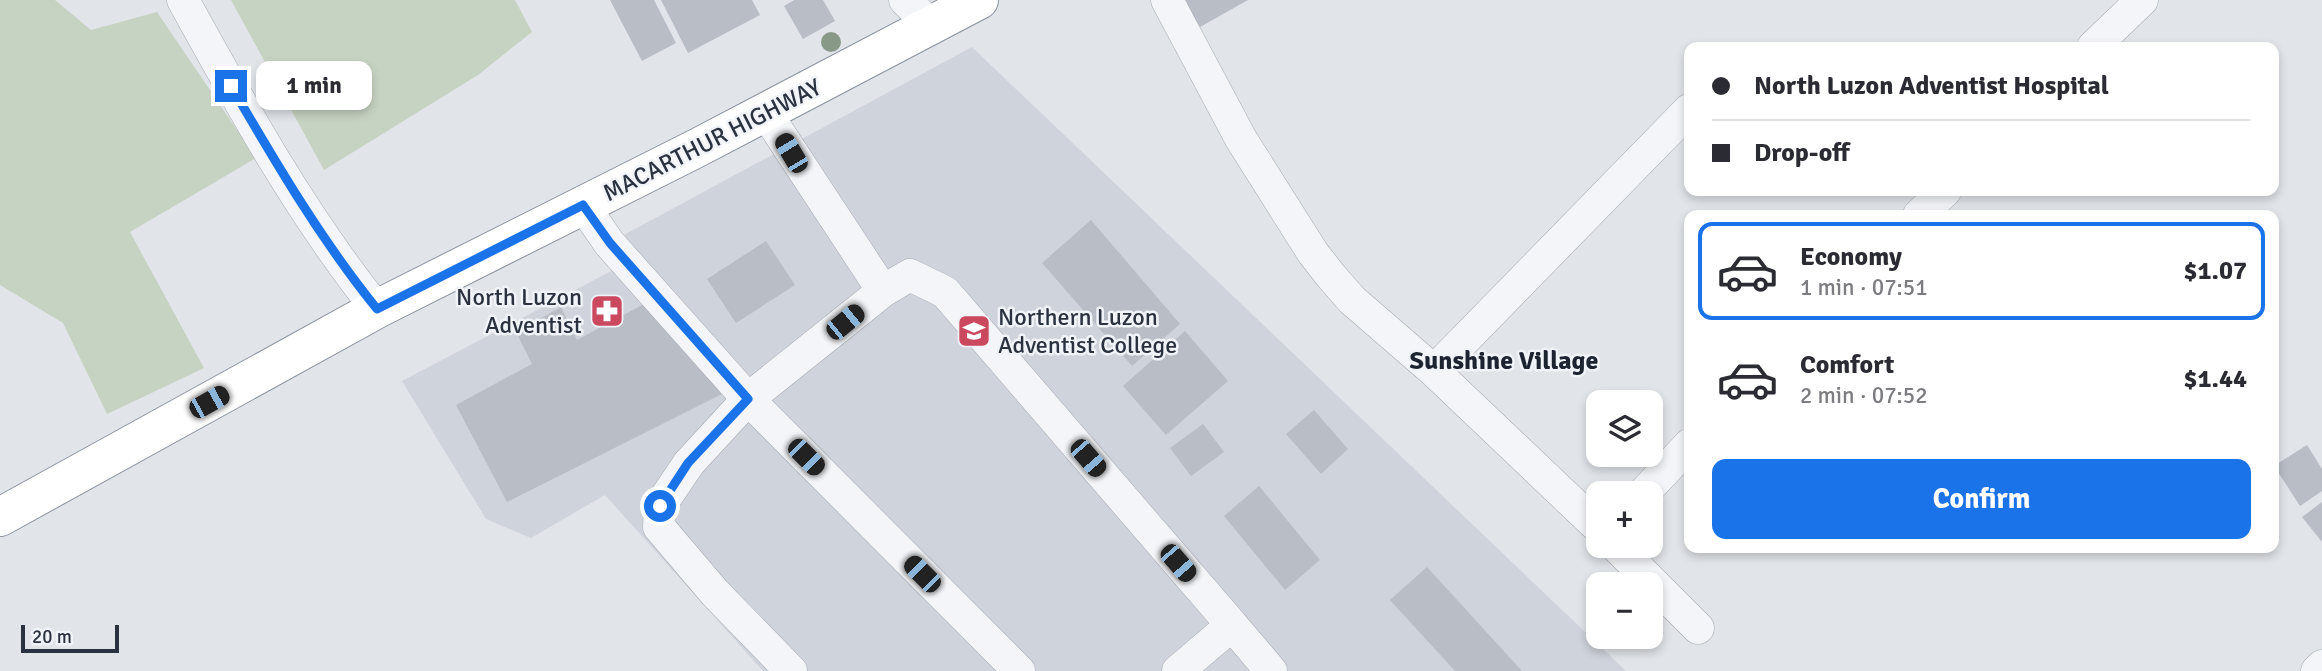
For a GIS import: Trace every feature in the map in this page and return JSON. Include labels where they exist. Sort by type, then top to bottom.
[{"type":"highway","name":"MACARTHUR HIGHWAY","points":[[0,517],[377,309],[766,113],[979,0]]},
{"type":"street","points":[[183,0],[277,165],[339,261],[377,309]]},
{"type":"street","points":[[905,0],[932,26]]},
{"type":"street","points":[[1167,0],[1241,139],[1313,253],[1352,300],[1434,371],[1586,516]]},
{"type":"street","points":[[2098,42],[2142,0]]},
{"type":"street","points":[[766,113],[883,291]]},
{"type":"street","points":[[1434,371],[1684,115]]},
{"type":"street","points":[[1924,210],[1940,196]]},
{"type":"street","points":[[583,205],[610,243],[748,399],[1019,671]]},
{"type":"street","points":[[791,671],[715,593],[659,527],[660,506],[688,463],[748,399],[883,291],[910,275],[944,292],[1271,671]]},
{"type":"street","points":[[1655,481],[1684,450]]},
{"type":"street","points":[[1628,558],[1698,628]]},
{"type":"street","points":[[1178,671],[1232,625]]},
{"type":"street","points":[[2317,671],[2322,666]]},
{"type":"shaded area","name":"Northern Luzon Adventist College","points":[[972,47],[1586,633],[1586,649],[1603,649],[1626,671],[763,671],[605,495],[531,538],[486,519],[402,381],[619,267],[609,243]]},
{"type":"green space","points":[[0,0],[55,0],[91,30],[157,12],[256,158],[130,232],[204,368],[107,414],[63,323],[0,285]]},
{"type":"green space","points":[[231,0],[515,0],[532,32],[478,75],[324,170]]},
{"type":"building","points":[[610,0],[654,0],[676,43],[642,61]]},
{"type":"building","points":[[661,0],[752,0],[760,15],[688,53]]},
{"type":"building","points":[[794,0],[823,0],[835,21],[803,39],[784,6]]},
{"type":"building","points":[[1184,0],[1248,0],[1200,27]]},
{"type":"building","points":[[1091,220],[1180,324],[1132,366],[1042,263]]},
{"type":"building","points":[[766,241],[795,285],[736,323],[707,279]]},
{"type":"building","points":[[644,304],[728,391],[507,502],[456,405],[532,364],[516,332],[561,307],[577,340]]},
{"type":"building","points":[[1185,331],[1228,381],[1166,435],[1123,386]]},
{"type":"building","points":[[1314,410],[1348,449],[1321,474],[1286,434]]},
{"type":"building","points":[[1203,424],[1224,452],[1191,476],[1170,448]]},
{"type":"building","points":[[2307,445],[2322,469],[2322,491],[2300,506],[2279,474],[2279,463]]},
{"type":"building","points":[[1259,486],[1320,560],[1285,590],[1224,516]]},
{"type":"building","points":[[2322,502],[2322,542],[2302,517]]},
{"type":"building","points":[[1427,567],[1522,671],[1455,671],[1390,600]]},
{"type":"place","name":"North Luzon Adventist","points":[[607,311]]},
{"type":"place","name":"Northern Luzon Adventist College","points":[[974,331]]},
{"type":"district","name":"Sunshine Village","points":[[1504,361]]},
{"type":"route","points":[[231,86],[277,165],[339,261],[377,309],[583,205],[610,243],[748,399],[688,463],[660,506]]}]
